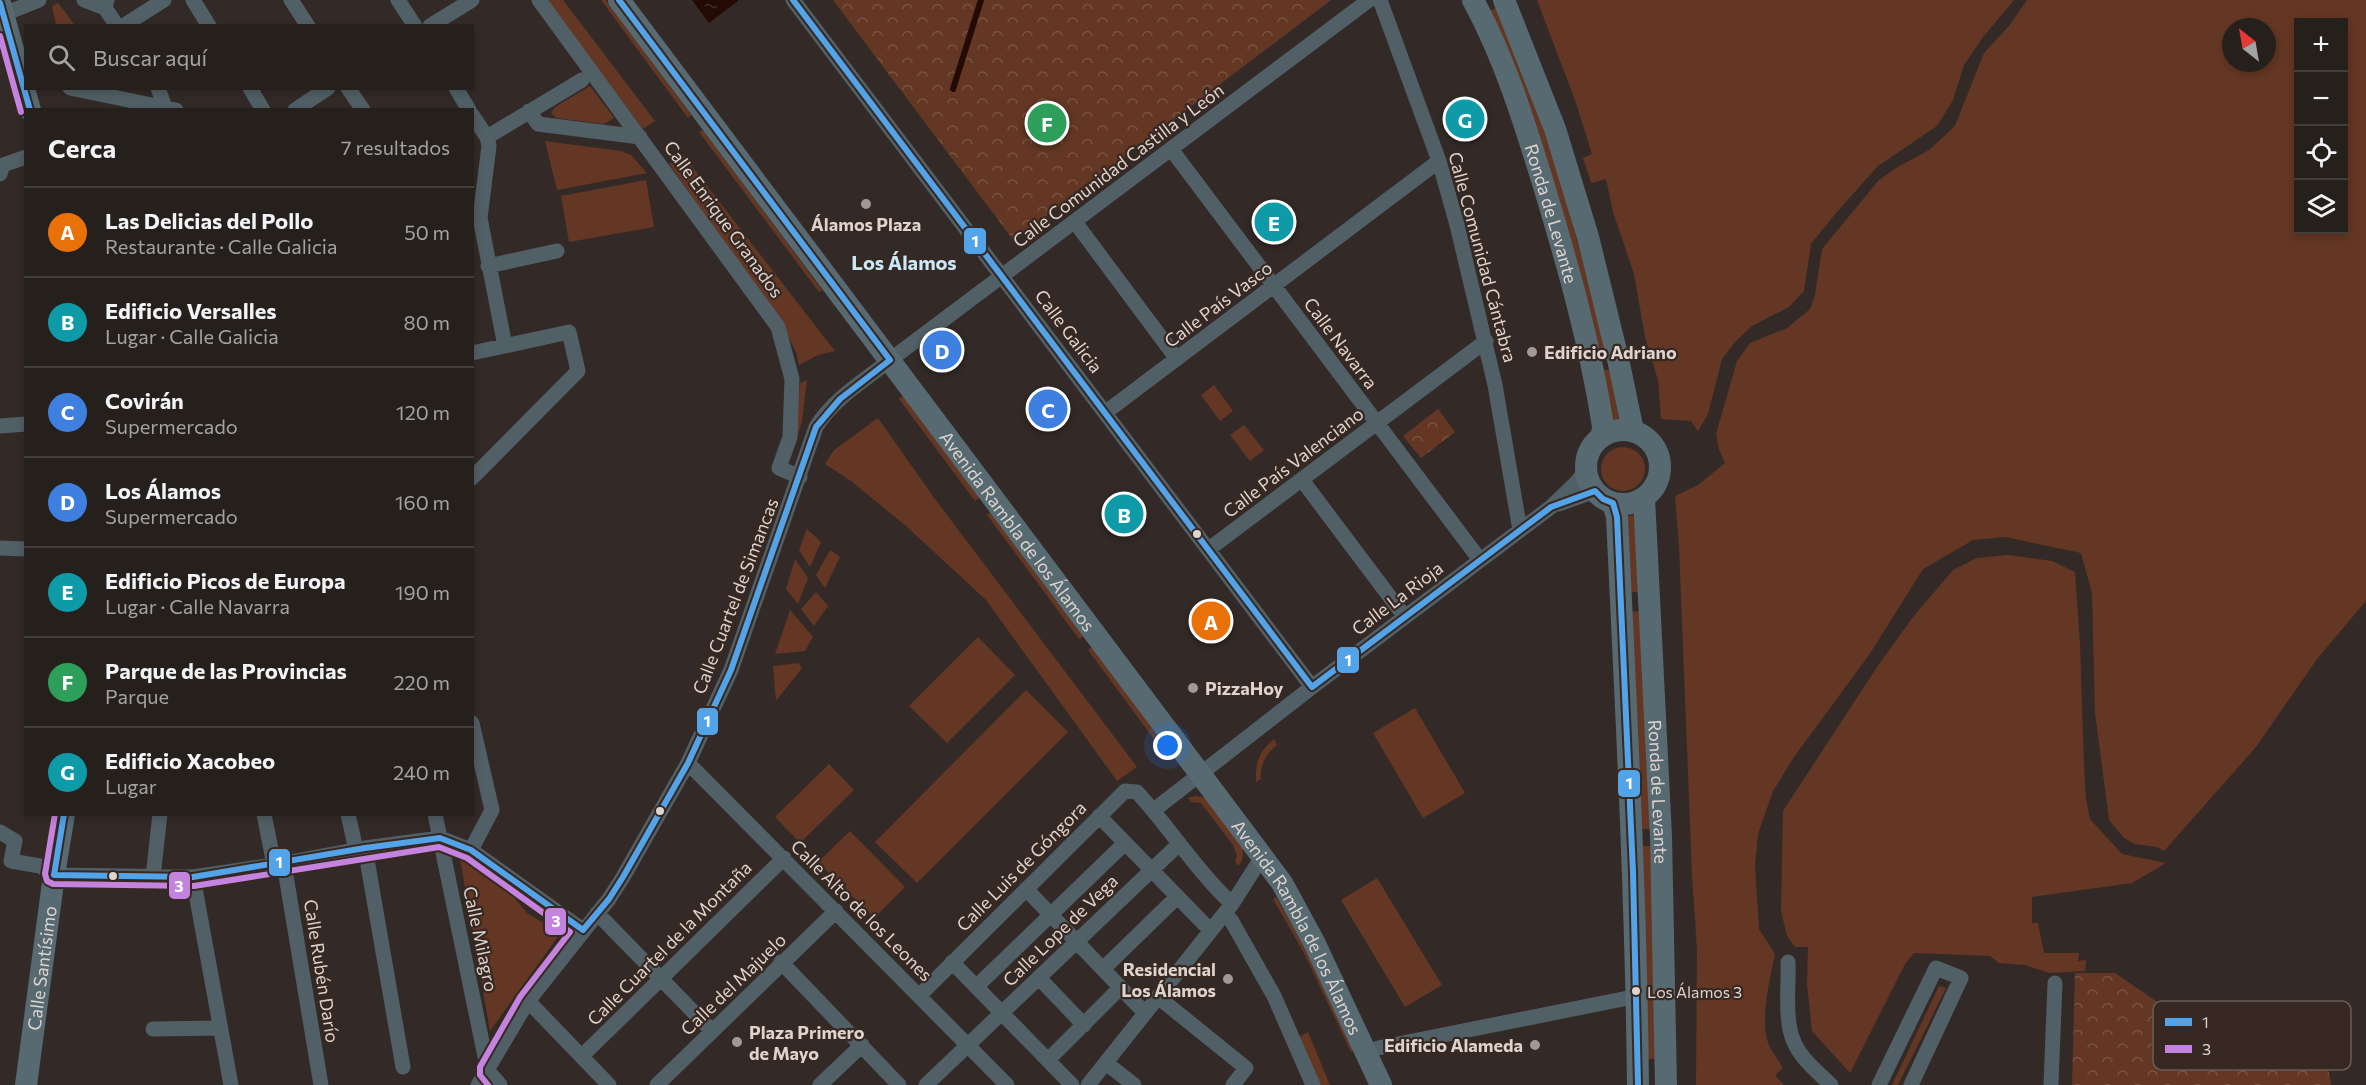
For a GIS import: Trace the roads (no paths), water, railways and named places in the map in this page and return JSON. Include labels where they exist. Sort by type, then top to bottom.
[{"type":"main road","name":"Avenida Rambla de los Álamos","points":[[619,0],[1282,883],[1314,942],[1381,1085]]},
{"type":"main road","name":"Ronda de Levante","points":[[1473,0],[1501,62],[1529,139],[1562,247],[1591,364],[1601,416],[1602,436]]},
{"type":"main road","name":"Ronda de Levante","points":[[1504,0],[1556,129],[1618,359],[1633,431]]},
{"type":"main road","points":[[1,8],[24,78]]},
{"type":"main road","points":[[1586,470],[1589,452],[1602,436],[1623,430],[1633,431],[1650,442],[1657,452],[1660,465],[1659,477],[1653,489],[1644,498],[1635,502],[1604,497]]},
{"type":"main road","name":"Ronda de Levante","points":[[1586,470],[1589,483],[1604,497],[1617,517],[1638,996],[1638,1085]]},
{"type":"main road","name":"Ronda de Levante","points":[[1644,498],[1661,848],[1666,1085]]},
{"type":"main road","name":"Calle Santísimo","points":[[26,1085],[64,816]]},
{"type":"street","points":[[1,8],[39,0]]},
{"type":"street","points":[[84,0],[106,4],[116,24]]},
{"type":"street","points":[[126,24],[164,0]]},
{"type":"street","points":[[193,0],[208,24]]},
{"type":"street","points":[[291,0],[307,24]]},
{"type":"street","points":[[398,0],[414,24]]},
{"type":"street","points":[[433,24],[472,0]]},
{"type":"street","name":"Calle Enrique Granados","points":[[539,0],[778,327],[792,379],[790,437],[779,468],[800,477]]},
{"type":"street","name":"Calle Galicia","points":[[794,0],[1312,687]]},
{"type":"street","name":"Calle Comunidad Castilla y León","points":[[890,360],[1369,0]]},
{"type":"street","name":"Calle Comunidad Cántabra","points":[[1380,0],[1439,161],[1486,341],[1514,484],[1520,530]]},
{"type":"street","points":[[487,137],[582,80]]},
{"type":"street","points":[[79,90],[164,108]]},
{"type":"street","points":[[160,90],[169,108]]},
{"type":"street","points":[[251,90],[263,108]]},
{"type":"street","points":[[298,108],[325,90]]},
{"type":"street","points":[[349,90],[362,108]]},
{"type":"street","points":[[457,90],[468,108]]},
{"type":"street","points":[[529,111],[538,124],[640,137]]},
{"type":"street","points":[[474,118],[487,137],[489,146],[480,218],[505,346]]},
{"type":"street","name":"Calle Navarra","points":[[1171,150],[1480,560]]},
{"type":"street","points":[[0,174],[3,165],[24,158]]},
{"type":"street","name":"Calle País Vasco","points":[[1106,412],[1439,161]]},
{"type":"street","points":[[1075,222],[1177,359]]},
{"type":"street","points":[[488,266],[557,250]]},
{"type":"street","points":[[474,353],[569,332],[578,372],[474,475]]},
{"type":"street","name":"Calle País Valenciano","points":[[1209,549],[1486,341]]},
{"type":"street","name":"Calle Cuartel de Simancas","points":[[478,1085],[528,1001],[623,877],[688,763],[731,670],[816,427],[838,399],[890,360]]},
{"type":"street","points":[[0,426],[24,424]]},
{"type":"street","name":"Calle La Rioja","points":[[1154,810],[1200,772],[1551,507],[1586,470]]},
{"type":"street","points":[[1302,480],[1405,617]]},
{"type":"street","name":"Calle La Rioja","points":[[1551,507],[1604,497]]},
{"type":"street","points":[[0,548],[24,549]]},
{"type":"street","points":[[471,850],[492,810],[474,732]]},
{"type":"street","name":"Calle Alto de los Leones","points":[[688,763],[1007,1085]]},
{"type":"street","name":"Calle Luis de Góngora","points":[[919,996],[1125,791],[1137,792],[1154,810]]},
{"type":"street","points":[[1154,810],[1210,884],[1232,904]]},
{"type":"street","points":[[153,877],[160,816]]},
{"type":"street","name":"Calle Rubén Darío","points":[[265,816],[279,864],[321,1085]]},
{"type":"street","points":[[349,816],[361,849],[403,1067]]},
{"type":"street","name":"Calle Milagro","points":[[435,816],[488,1071]]},
{"type":"street","points":[[1098,816],[1210,930]]},
{"type":"street","points":[[0,832],[15,841],[11,861],[40,866],[54,875],[153,877],[193,877],[440,838],[471,850],[583,930]]},
{"type":"street","points":[[976,987],[1125,843]]},
{"type":"street","name":"Calle Lope de Vega","points":[[926,1085],[1179,844]]},
{"type":"street","points":[[1088,1085],[1232,904],[1262,857]]},
{"type":"street","name":"Calle Cuartel de la Montaña","points":[[582,1056],[784,858]]},
{"type":"street","points":[[193,877],[231,1085]]},
{"type":"street","points":[[520,885],[528,901],[562,924],[570,948]]},
{"type":"street","points":[[1026,889],[1145,1013]]},
{"type":"street","points":[[1103,969],[1177,897]]},
{"type":"street","points":[[556,910],[580,914],[600,909],[712,1031]]},
{"type":"street","name":"Calle del Majuelo","points":[[657,1085],[836,911]]},
{"type":"street","points":[[1231,920],[1274,996],[1313,1085]]},
{"type":"street","points":[[781,962],[899,1085]]},
{"type":"street","points":[[952,962],[1072,1085]]},
{"type":"street","points":[[1788,962],[1789,1028],[1803,1056],[1831,1085]]},
{"type":"street","points":[[1879,1085],[1936,968],[1961,978],[1911,1085]]},
{"type":"street","points":[[1039,978],[1084,1025]]},
{"type":"street","points":[[2051,1085],[2055,983]]},
{"type":"street","points":[[1048,1060],[1121,987]]},
{"type":"street","points":[[1378,1048],[1638,996]]},
{"type":"street","points":[[1158,997],[1246,1068],[1233,1085]]},
{"type":"street","points":[[528,1001],[609,1085]]},
{"type":"street","points":[[153,1029],[220,1028]]},
{"type":"street","points":[[820,1085],[861,1045]]},
{"type":"street","points":[[1106,1063],[1134,1085]]},
{"type":"street","points":[[488,1071],[500,1085]]},
{"type":"water","points":[[692,0],[738,0],[738,1],[709,23]]},
{"type":"waterway","points":[[953,89],[981,0]]},
{"type":"place","name":"Edificio Xacobeo","points":[[1465,119]]},
{"type":"place","name":"Parque de las Provincias","points":[[1047,123]]},
{"type":"place","name":"Álamos Plaza","points":[[866,204]]},
{"type":"place","name":"Edificio Picos de Europa","points":[[1274,222]]},
{"type":"place","name":"Los Álamos","points":[[942,350]]},
{"type":"place","name":"Edificio Adriano","points":[[1532,352]]},
{"type":"place","name":"Covirán","points":[[1048,409]]},
{"type":"place","name":"Edificio Versalles","points":[[1124,514]]},
{"type":"place","name":"Las Delicias del Pollo","points":[[1211,621]]},
{"type":"place","name":"PizzaHoy","points":[[1193,688]]},
{"type":"place","name":"Residencial Los Álamos","points":[[1228,979]]},
{"type":"place","name":"Los Álamos 3","points":[[1636,991]]},
{"type":"place","name":"Plaza Primero de Mayo","points":[[737,1042]]},
{"type":"place","name":"Edificio Alameda","points":[[1535,1045]]},
{"type":"district","name":"Los Álamos","points":[[904,262]]}]
